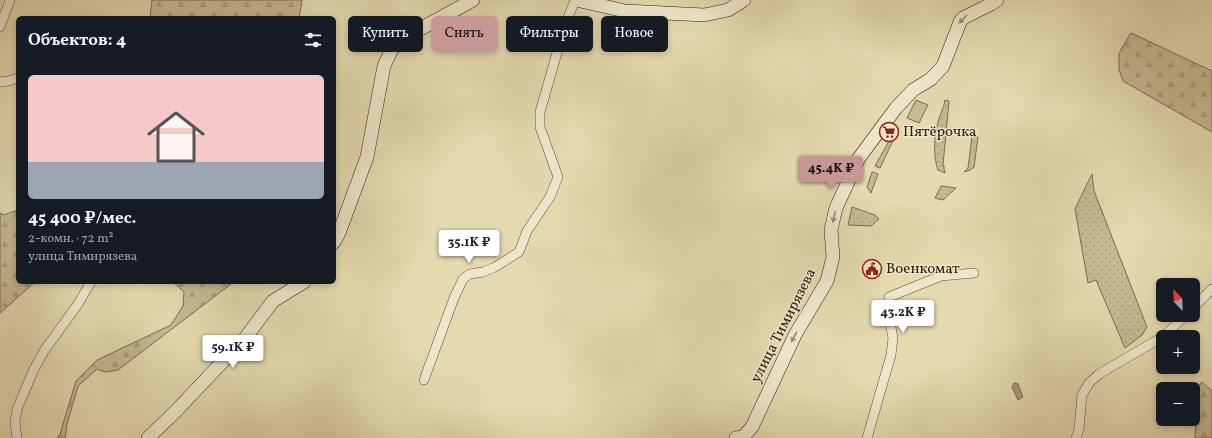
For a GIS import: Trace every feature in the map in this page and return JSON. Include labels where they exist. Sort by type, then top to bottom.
[{"type":"street","points":[[0,27],[10,0]]},
{"type":"street","points":[[336,238],[366,157],[384,66],[392,49],[410,34],[473,0]]},
{"type":"street","points":[[424,380],[454,298],[463,279],[470,274],[483,272],[495,267],[519,252],[527,231],[550,197],[558,177],[540,127],[540,112],[559,46],[575,0],[625,11],[704,15],[728,10],[744,0]]},
{"type":"street","name":"улица Тимирязева","points":[[742,438],[752,427],[795,335],[827,281],[833,257],[831,230],[836,208],[859,158],[896,108],[912,90],[931,78],[943,66],[960,22],[963,18],[996,0]]},
{"type":"street","points":[[0,82],[16,79]]},
{"type":"street","points":[[867,438],[892,355],[893,338],[888,314],[889,297],[941,276],[974,273]]},
{"type":"street","points":[[17,438],[17,409],[34,369],[44,351],[78,304],[90,284]]},
{"type":"street","points":[[148,438],[176,411],[246,337],[273,301],[301,284]]},
{"type":"street","points":[[1200,301],[1212,289]]},
{"type":"street","points":[[1076,438],[1079,429],[1082,395],[1090,383],[1099,374],[1164,336],[1179,322]]},
{"type":"green space","points":[[152,0],[302,0],[299,16],[150,16]]},
{"type":"green space","points":[[1131,33],[1212,71],[1212,132],[1123,81],[1119,70],[1119,53]]},
{"type":"green space","points":[[916,100],[928,105],[919,123],[907,118]]},
{"type":"green space","points":[[945,100],[949,101],[943,165],[945,173],[938,170],[936,164],[935,140],[939,119]]},
{"type":"green space","points":[[899,128],[880,168],[875,166],[894,132]]},
{"type":"green space","points":[[972,137],[978,137],[974,167],[964,172],[968,168]]},
{"type":"green space","points":[[872,172],[878,174],[871,193],[867,187]]},
{"type":"green space","points":[[1092,174],[1094,191],[1147,327],[1142,335],[1125,348],[1096,280],[1088,283],[1075,209]]},
{"type":"green space","points":[[941,186],[956,188],[943,200],[935,198]]},
{"type":"green space","points":[[852,207],[875,215],[879,219],[871,226],[848,225]]},
{"type":"green space","points":[[16,211],[16,284],[33,284],[0,313],[0,213],[4,215]]},
{"type":"green space","points":[[175,284],[231,284],[118,370],[105,372],[97,369],[78,386],[67,424],[65,438],[57,438],[60,434],[76,381],[97,360],[171,325],[183,306],[184,292]]},
{"type":"green space","points":[[1202,382],[1212,391],[1212,438],[1195,438],[1195,426],[1200,426],[1200,384]]},
{"type":"shaded area","points":[[1014,383],[1018,384],[1023,397],[1018,400],[1012,387]]},
{"type":"place","name":"Пятёрочка","points":[[889,132]]},
{"type":"place","name":"Военкомат","points":[[872,269]]}]
